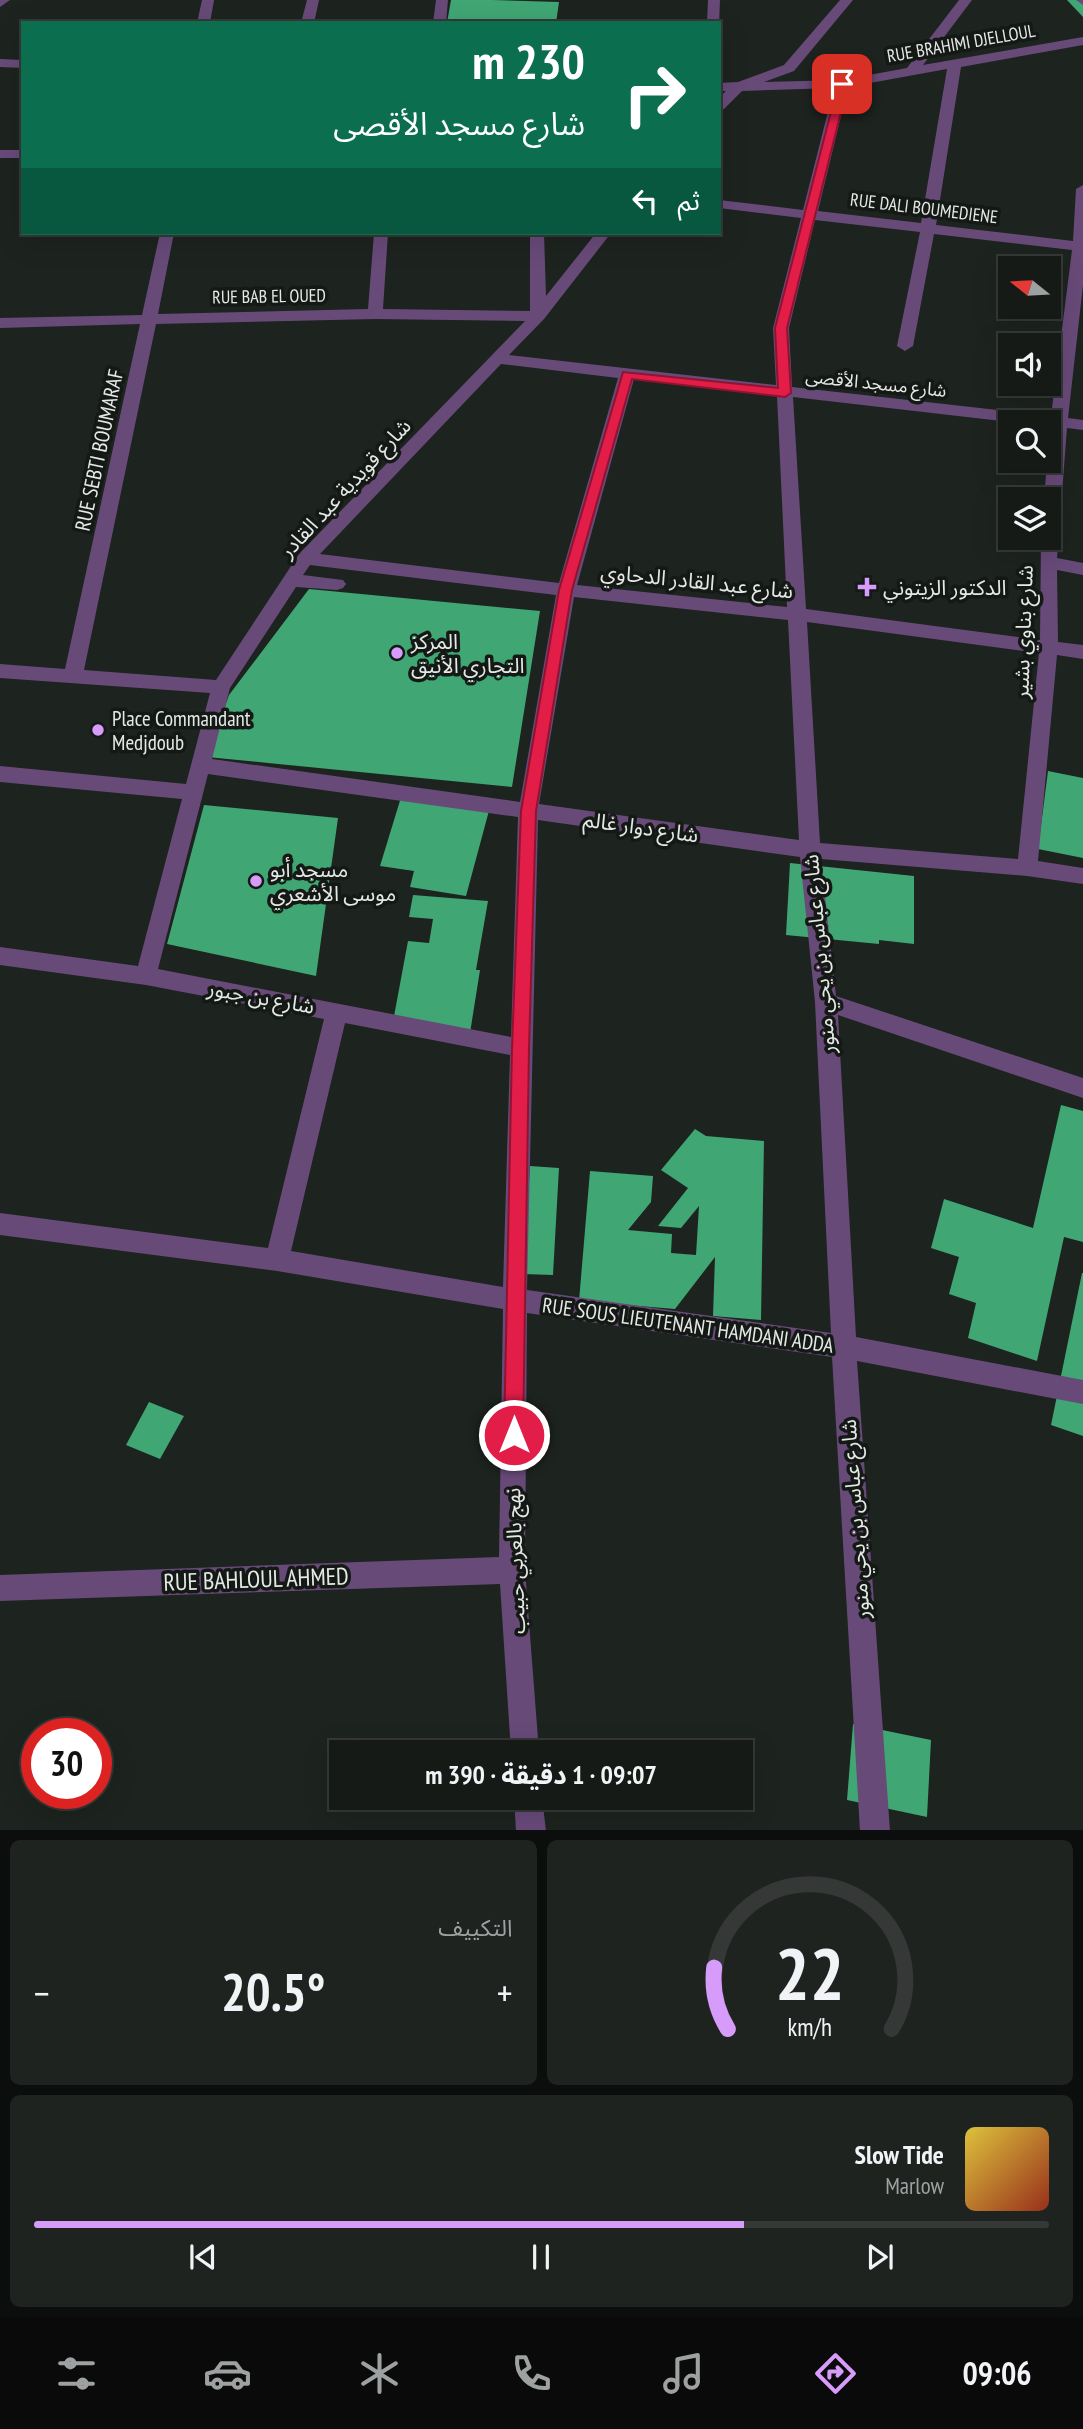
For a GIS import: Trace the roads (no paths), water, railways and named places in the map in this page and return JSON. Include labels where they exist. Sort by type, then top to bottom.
[{"type":"street","points":[[203,21],[208,0]]},
{"type":"street","points":[[308,21],[313,0]]},
{"type":"street","points":[[439,21],[442,0]]},
{"type":"street","points":[[714,0],[714,21]]},
{"type":"street","points":[[721,104],[738,87],[789,68],[847,0]]},
{"type":"street","points":[[912,71],[966,0]]},
{"type":"street","name":"RUE BRAHIMI DJELLOUL","points":[[721,87],[842,84],[1083,41]]},
{"type":"street","points":[[0,63],[21,64]]},
{"type":"street","points":[[905,346],[955,64]]},
{"type":"street","name":"شارع عباس بن يحي منور","points":[[842,84],[781,328],[810,850],[826,1002],[844,1347],[875,1830]]},
{"type":"street","points":[[0,154],[21,154]]},
{"type":"street","name":"شارع بناوي بشير","points":[[1060,410],[1081,246],[1083,189]]},
{"type":"street","name":"RUE DALI BOUMEDIENE","points":[[721,204],[1081,246]]},
{"type":"street","name":"RUE SEBTI BOUMARAF","points":[[73,677],[167,235]]},
{"type":"street","points":[[375,314],[381,235]]},
{"type":"street","points":[[537,235],[538,316]]},
{"type":"street","name":"شارع قويدية عبد القادر","points":[[146,976],[221,687],[305,558],[538,316],[602,235]]},
{"type":"street","name":"RUE BAB EL OUED","points":[[0,323],[151,317],[375,314],[538,316]]},
{"type":"street","name":"شارع مسجد الأقصى","points":[[498,359],[998,416]]},
{"type":"street","name":"نهج بالعربي حبيب","points":[[524,1740],[512,1570],[515,1300],[528,811],[566,590],[627,374]]},
{"type":"street","name":"شارع مسجد الأقصى","points":[[1061,422],[1083,425]]},
{"type":"street","name":"شارع بناوي بشير","points":[[1027,868],[1049,646],[1048,562],[1055,473]]},
{"type":"street","name":"شارع عبد القادر الدحاوي","points":[[305,558],[566,590],[796,614],[1083,652]]},
{"type":"street","points":[[1048,562],[1083,569]]},
{"type":"street","points":[[291,580],[337,584]]},
{"type":"street","points":[[0,671],[221,687]]},
{"type":"street","name":"شارع دوار غالم","points":[[200,765],[810,850],[1027,868],[1083,876]]},
{"type":"street","points":[[0,774],[193,792]]},
{"type":"street","name":"شارع بن جبور","points":[[0,956],[146,976],[521,1048]]},
{"type":"street","points":[[826,1002],[1083,1088]]},
{"type":"street","points":[[277,1260],[337,1011]]},
{"type":"street","name":"RUE SOUS LIEUTENANT HAMDANI ADDA","points":[[0,1224],[277,1260],[515,1300],[844,1347],[1083,1392]]},
{"type":"street","name":"RUE BAHLOUL AHMED","points":[[0,1588],[512,1570]]},
{"type":"street","points":[[529,1810],[531,1830]]},
{"type":"place","name":"الدكتور الزيتوني","points":[[867,587]]},
{"type":"place","name":"المركز التجاري الأنيق","points":[[397,653]]},
{"type":"place","name":"Place Commandant Medjdoub","points":[[98,730]]},
{"type":"place","name":"مسجد أبو موسى الأشعري","points":[[256,881]]}]
